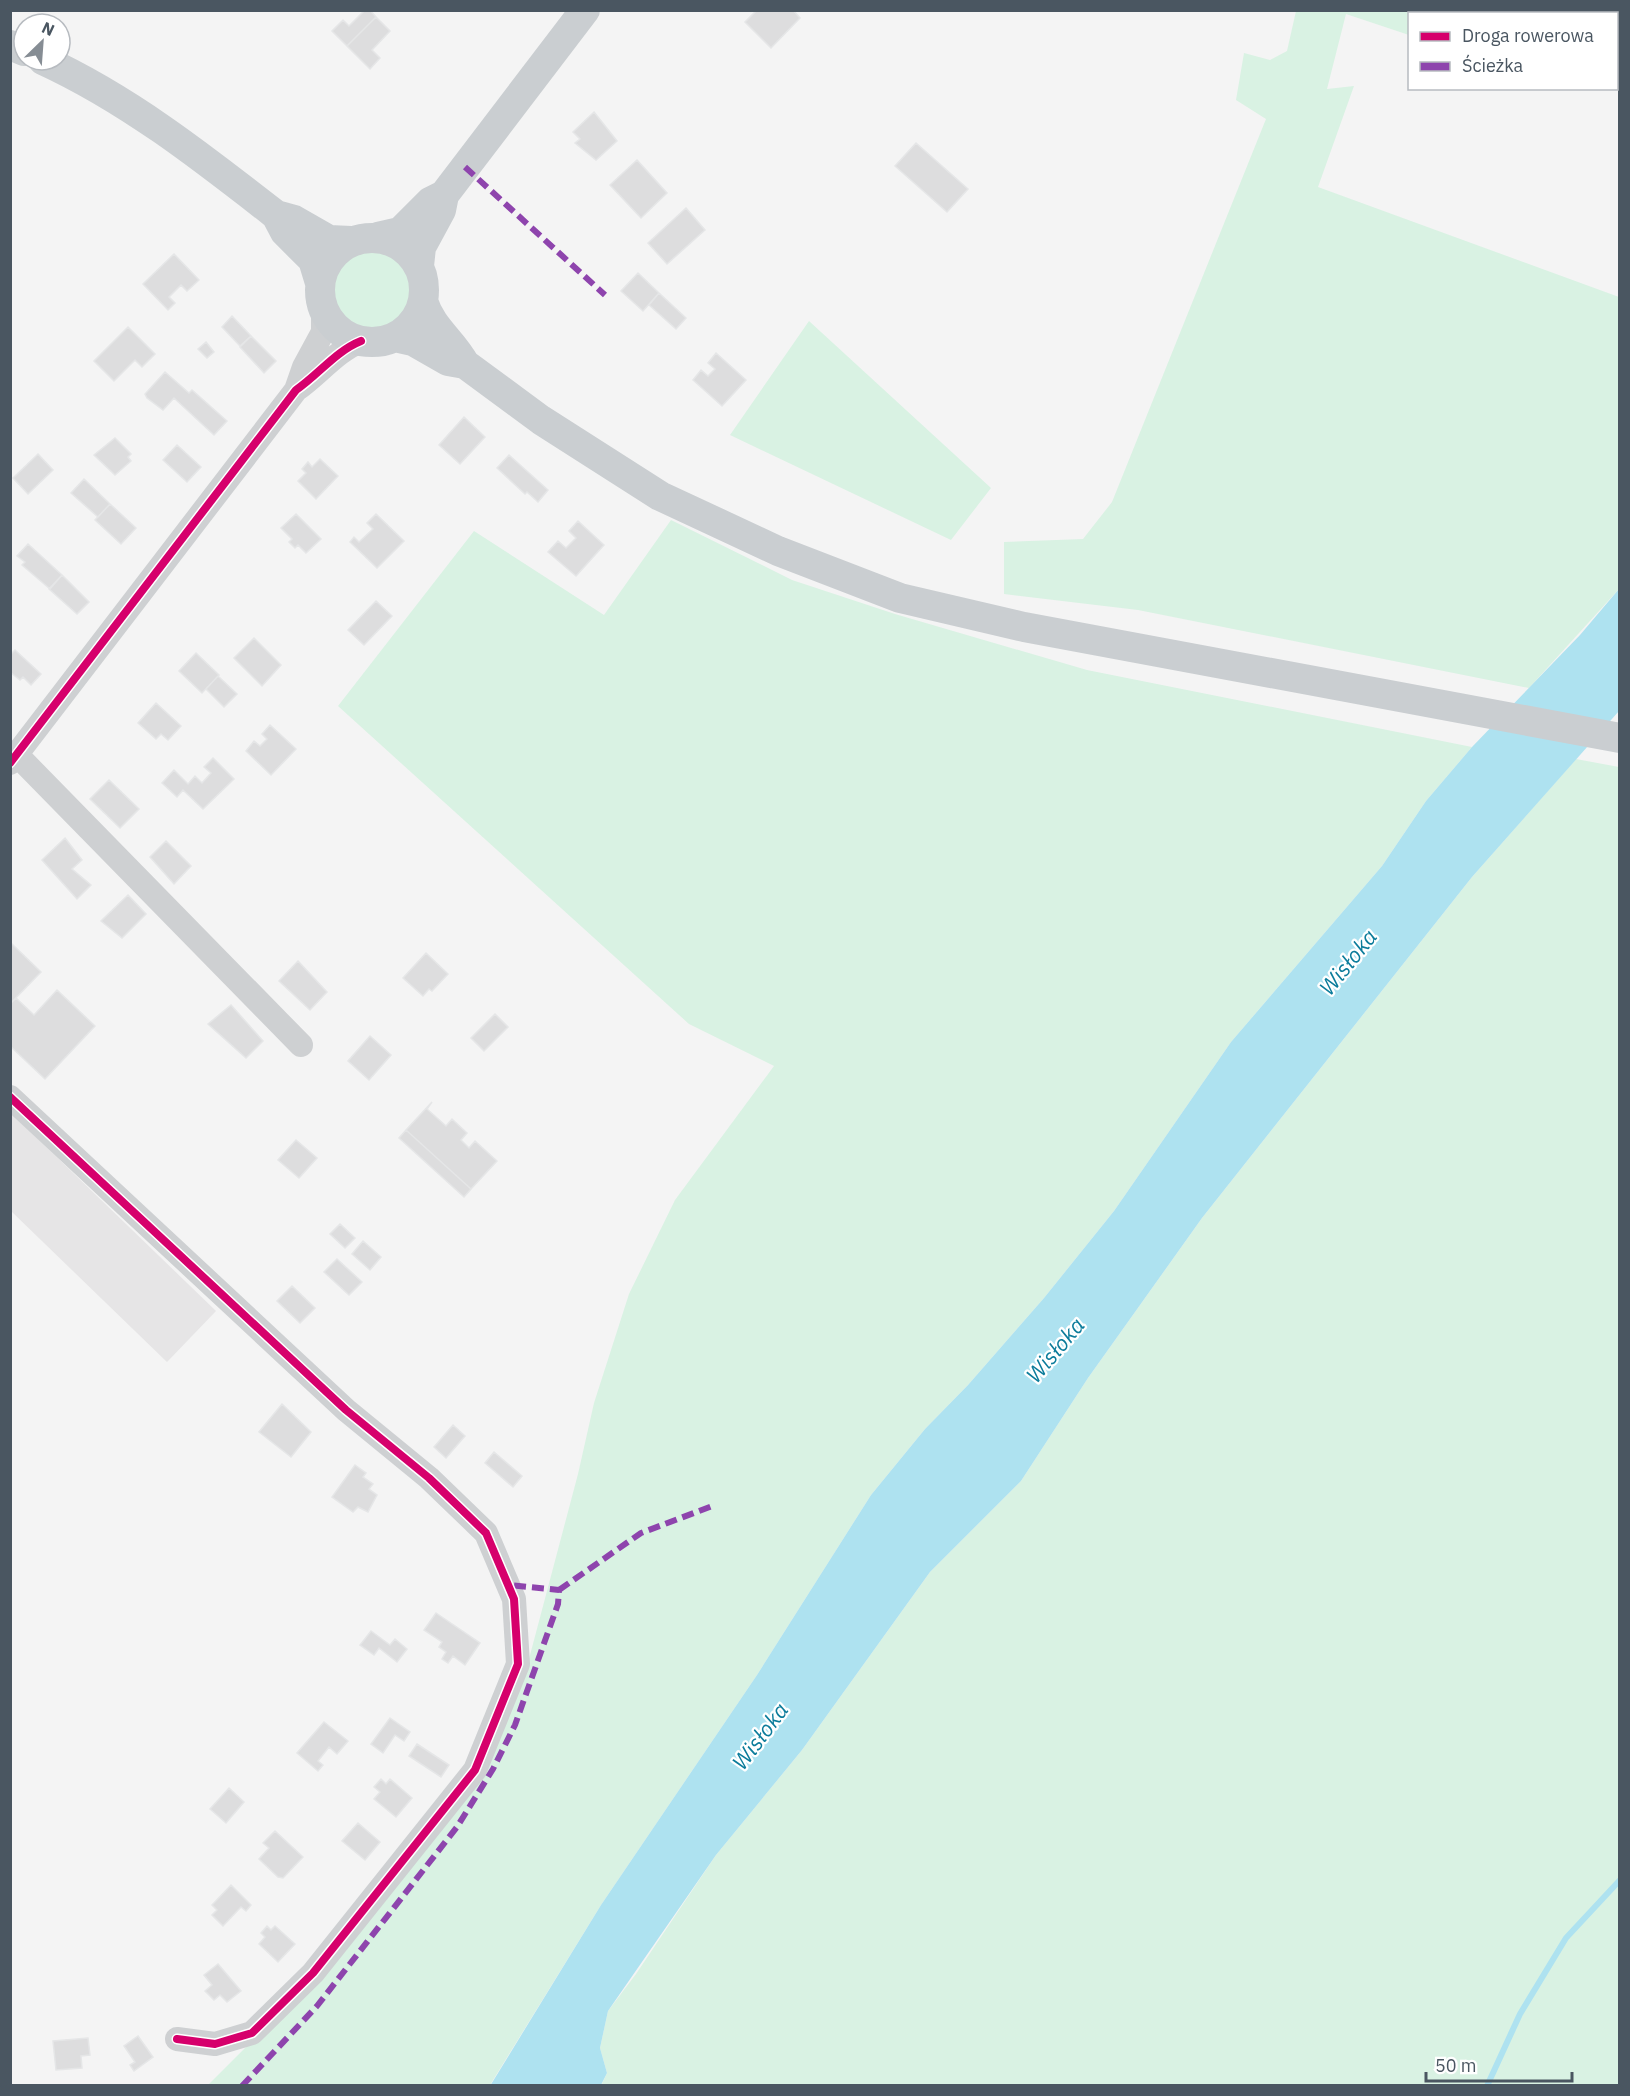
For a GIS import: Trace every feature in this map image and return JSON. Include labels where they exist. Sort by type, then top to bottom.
[{"type":"main road","points":[[585,10],[444,195],[441,210],[421,247],[419,266],[424,289],[423,301],[428,319],[456,349],[465,364],[541,420],[660,496],[778,551],[900,598],[1024,627],[1620,738]]},
{"type":"main road","points":[[65,72],[163,130],[276,215],[294,220],[329,240],[365,239],[400,232],[430,202],[444,195]]},
{"type":"main road","points":[[276,215],[285,232],[313,260],[322,296],[340,332],[361,341],[373,342],[395,337],[412,341],[448,361],[465,364]]},
{"type":"main road","points":[[322,296],[330,257],[365,239],[404,248],[419,266]]},
{"type":"main road","points":[[395,337],[413,322],[423,301]]},
{"type":"street","points":[[296,390],[304,367],[323,332],[322,296]]},
{"type":"street","points":[[301,1045],[14,759],[296,390],[315,376],[344,348],[361,341]]},
{"type":"street","points":[[10,1097],[346,1410],[429,1478],[486,1533],[514,1599],[518,1664],[475,1770],[313,1973],[252,2033],[215,2044],[177,2039]]},
{"type":"shaded area","points":[[10,1112],[216,1311],[167,1362],[11,1211]]},
{"type":"green space","points":[[1296,11],[1435,11],[1408,12],[1408,35],[1346,14],[1327,89],[1354,86],[1318,187],[1619,297],[1619,589],[1529,688],[1138,610],[1004,594],[1004,542],[1083,539],[1112,502],[1266,119],[1236,100],[1244,53],[1270,60],[1287,51]]},
{"type":"green space","points":[[372,250],[387,253],[400,261],[408,274],[411,289],[408,304],[400,317],[387,325],[372,328],[357,325],[344,317],[336,304],[333,289],[336,274],[344,261],[357,253]]},
{"type":"green space","points":[[809,321],[991,488],[951,540],[730,435]]},
{"type":"green space","points":[[671,520],[792,580],[895,614],[1087,670],[1472,747],[1426,801],[1382,866],[1231,1042],[1114,1211],[1044,1298],[968,1385],[925,1429],[871,1495],[757,1675],[601,1905],[490,2085],[207,2086],[303,1990],[424,1837],[525,1674],[578,1474],[594,1403],[629,1294],[675,1200],[774,1066],[689,1024],[338,706],[474,531],[604,615]]},
{"type":"green space","points":[[1576,759],[1619,767],[1619,2085],[601,2086],[607,2073],[600,2048],[608,2011],[636,1974],[716,1855],[802,1750],[930,1572],[1021,1481],[1088,1378],[1202,1218],[1472,877]]},
{"type":"water","name":"Wisłoka","points":[[1619,589],[1619,711],[1472,877],[1202,1218],[1088,1378],[1021,1481],[930,1572],[802,1750],[716,1855],[608,2011],[600,2048],[607,2073],[601,2085],[490,2086],[601,1905],[757,1675],[871,1495],[925,1429],[968,1385],[1044,1298],[1114,1211],[1231,1042],[1382,866],[1426,801],[1472,747],[1580,635]]},
{"type":"building","points":[[365,10],[370,10],[376,17],[347,46],[332,31],[343,20],[349,26]]},
{"type":"building","points":[[757,10],[793,10],[800,18],[771,48],[745,22]]},
{"type":"building","points":[[376,17],[390,31],[372,50],[380,58],[370,69],[347,46]]},
{"type":"building","points":[[594,112],[617,141],[596,160],[575,143],[580,139],[573,132]]},
{"type":"building","points":[[916,143],[968,189],[947,212],[895,166]]},
{"type":"building","points":[[637,160],[667,193],[641,218],[610,185]]},
{"type":"building","points":[[686,208],[705,230],[667,264],[648,243]]},
{"type":"building","points":[[174,254],[199,280],[187,291],[181,285],[169,297],[175,303],[168,310],[143,284]]},
{"type":"building","points":[[638,273],[659,293],[643,311],[621,291]]},
{"type":"building","points":[[659,293],[686,318],[676,329],[649,305]]},
{"type":"building","points":[[232,316],[251,336],[240,346],[222,327]]},
{"type":"building","points":[[128,327],[155,354],[142,367],[135,360],[114,381],[94,361]]},
{"type":"building","points":[[251,336],[276,361],[264,373],[240,347]]},
{"type":"building","points":[[206,342],[214,352],[207,358],[198,349]]},
{"type":"building","points":[[716,353],[746,380],[722,406],[693,380],[701,370],[708,376],[715,369],[708,363]]},
{"type":"building","points":[[165,372],[189,393],[192,390],[227,421],[214,435],[174,398],[163,410],[147,398],[145,394]]},
{"type":"building","points":[[464,417],[485,437],[460,464],[439,445]]},
{"type":"building","points":[[115,438],[131,454],[128,457],[131,461],[115,475],[94,455]]},
{"type":"building","points":[[177,445],[201,467],[187,482],[163,460]]},
{"type":"building","points":[[38,454],[53,470],[28,494],[13,478]]},
{"type":"building","points":[[509,455],[548,490],[538,502],[527,492],[525,494],[497,468]]},
{"type":"building","points":[[320,459],[338,476],[316,499],[298,481],[306,473],[302,469],[308,462],[312,467]]},
{"type":"building","points":[[84,479],[110,504],[98,517],[71,493]]},
{"type":"building","points":[[110,504],[136,528],[121,544],[95,520]]},
{"type":"building","points":[[296,514],[321,539],[306,553],[298,545],[295,548],[289,542],[292,539],[281,528]]},
{"type":"building","points":[[376,514],[404,541],[377,568],[350,542],[354,537],[359,542],[373,529],[367,523]]},
{"type":"building","points":[[578,521],[604,545],[576,576],[548,552],[558,541],[566,548],[576,538],[569,531]]},
{"type":"building","points":[[28,544],[62,575],[50,589],[22,565],[25,562],[17,556]]},
{"type":"building","points":[[62,575],[89,602],[77,614],[49,589]]},
{"type":"building","points":[[376,601],[392,616],[364,645],[348,630]]},
{"type":"building","points":[[254,638],[281,665],[262,686],[234,658]]},
{"type":"building","points":[[15,650],[41,674],[31,685],[23,677],[20,680],[10,672],[10,655]]},
{"type":"building","points":[[196,653],[219,675],[202,693],[179,671]]},
{"type":"building","points":[[218,676],[237,694],[224,707],[206,689]]},
{"type":"building","points":[[156,703],[181,726],[168,740],[161,734],[156,739],[138,723]]},
{"type":"building","points":[[270,725],[296,749],[271,775],[246,751],[254,741],[260,746],[267,739],[262,734]]},
{"type":"building","points":[[213,758],[234,779],[203,809],[183,790],[177,797],[162,783],[174,770],[188,784],[195,776],[202,783],[211,773],[204,767]]},
{"type":"building","points":[[109,780],[139,809],[120,828],[90,799]]},
{"type":"building","points":[[65,838],[82,860],[72,869],[91,885],[77,899],[42,860]]},
{"type":"building","points":[[166,841],[191,866],[174,884],[150,857]]},
{"type":"building","points":[[128,895],[146,914],[122,938],[101,921]]},
{"type":"building","points":[[12,944],[41,972],[10,1004],[10,946]]},
{"type":"building","points":[[426,953],[448,974],[432,991],[429,989],[423,996],[403,978]]},
{"type":"building","points":[[298,961],[327,992],[310,1010],[279,981]]},
{"type":"building","points":[[57,990],[95,1026],[45,1079],[10,1046],[10,1004],[16,998],[34,1015]]},
{"type":"building","points":[[231,1005],[263,1041],[246,1058],[208,1024]]},
{"type":"building","points":[[495,1014],[508,1027],[484,1051],[471,1038]]},
{"type":"building","points":[[370,1036],[391,1055],[369,1080],[348,1061]]},
{"type":"building","points":[[432,1102],[427,1109],[446,1126],[452,1119],[467,1133],[461,1140],[469,1148],[475,1141],[497,1161],[471,1189],[406,1130]]},
{"type":"building","points":[[406,1130],[471,1189],[464,1197],[399,1138]]},
{"type":"building","points":[[296,1140],[317,1158],[299,1178],[278,1160]]},
{"type":"building","points":[[340,1224],[355,1238],[345,1248],[330,1234]]},
{"type":"building","points":[[363,1241],[381,1257],[370,1270],[352,1254]]},
{"type":"building","points":[[337,1259],[362,1282],[349,1295],[324,1272]]},
{"type":"building","points":[[292,1286],[315,1308],[300,1323],[277,1301]]},
{"type":"building","points":[[282,1404],[311,1432],[291,1457],[259,1432]]},
{"type":"building","points":[[453,1425],[465,1436],[446,1458],[434,1447]]},
{"type":"building","points":[[494,1452],[522,1476],[513,1487],[485,1463]]},
{"type":"building","points":[[355,1465],[366,1473],[363,1477],[373,1484],[369,1489],[377,1495],[368,1512],[358,1507],[353,1512],[332,1497]]},
{"type":"building","points":[[436,1613],[480,1643],[465,1665],[453,1656],[448,1663],[442,1659],[446,1652],[439,1647],[442,1642],[424,1630]]},
{"type":"building","points":[[371,1631],[390,1645],[395,1639],[407,1649],[397,1662],[379,1648],[374,1655],[360,1645]]},
{"type":"building","points":[[390,1718],[410,1732],[404,1741],[395,1735],[383,1753],[371,1744]]},
{"type":"building","points":[[324,1722],[348,1741],[337,1754],[329,1747],[318,1761],[323,1765],[318,1771],[297,1753]]},
{"type":"building","points":[[417,1744],[449,1765],[441,1777],[409,1756]]},
{"type":"building","points":[[381,1779],[386,1784],[390,1779],[412,1798],[396,1817],[374,1799],[380,1792],[374,1787]]},
{"type":"building","points":[[229,1788],[244,1802],[226,1823],[210,1809]]},
{"type":"building","points":[[358,1823],[380,1842],[365,1860],[342,1841]]},
{"type":"building","points":[[275,1831],[303,1857],[283,1878],[278,1877],[259,1859],[269,1848],[263,1843]]},
{"type":"building","points":[[231,1885],[251,1905],[246,1911],[241,1907],[223,1926],[212,1915],[217,1910],[212,1905]]},
{"type":"building","points":[[267,1926],[271,1930],[275,1926],[295,1944],[278,1962],[259,1944],[265,1937],[261,1933]]},
{"type":"building","points":[[218,1964],[241,1991],[227,2002],[220,1995],[214,2000],[205,1991],[212,1985],[204,1975]]},
{"type":"building","points":[[138,2036],[153,2057],[134,2071],[130,2065],[135,2062],[124,2046]]},
{"type":"building","points":[[88,2038],[90,2055],[81,2056],[82,2068],[56,2070],[53,2041]]},
{"type":"waterway","points":[[1487,2086],[1520,2014],[1566,1938],[1620,1880]]},
{"type":"marked path","points":[[465,167],[605,295]]},
{"type":"marked path","points":[[559,1590],[641,1533],[715,1505]]},
{"type":"marked path","points":[[242,2086],[317,2006],[457,1827],[493,1769],[515,1725],[558,1604],[559,1590],[509,1585]]},
{"type":"cycle path","points":[[10,763],[296,390],[336,357],[361,341]]},
{"type":"cycle path","points":[[10,1097],[346,1410],[429,1478],[486,1533],[514,1599],[518,1664],[475,1770],[313,1973],[252,2033],[215,2044],[177,2039]]}]
